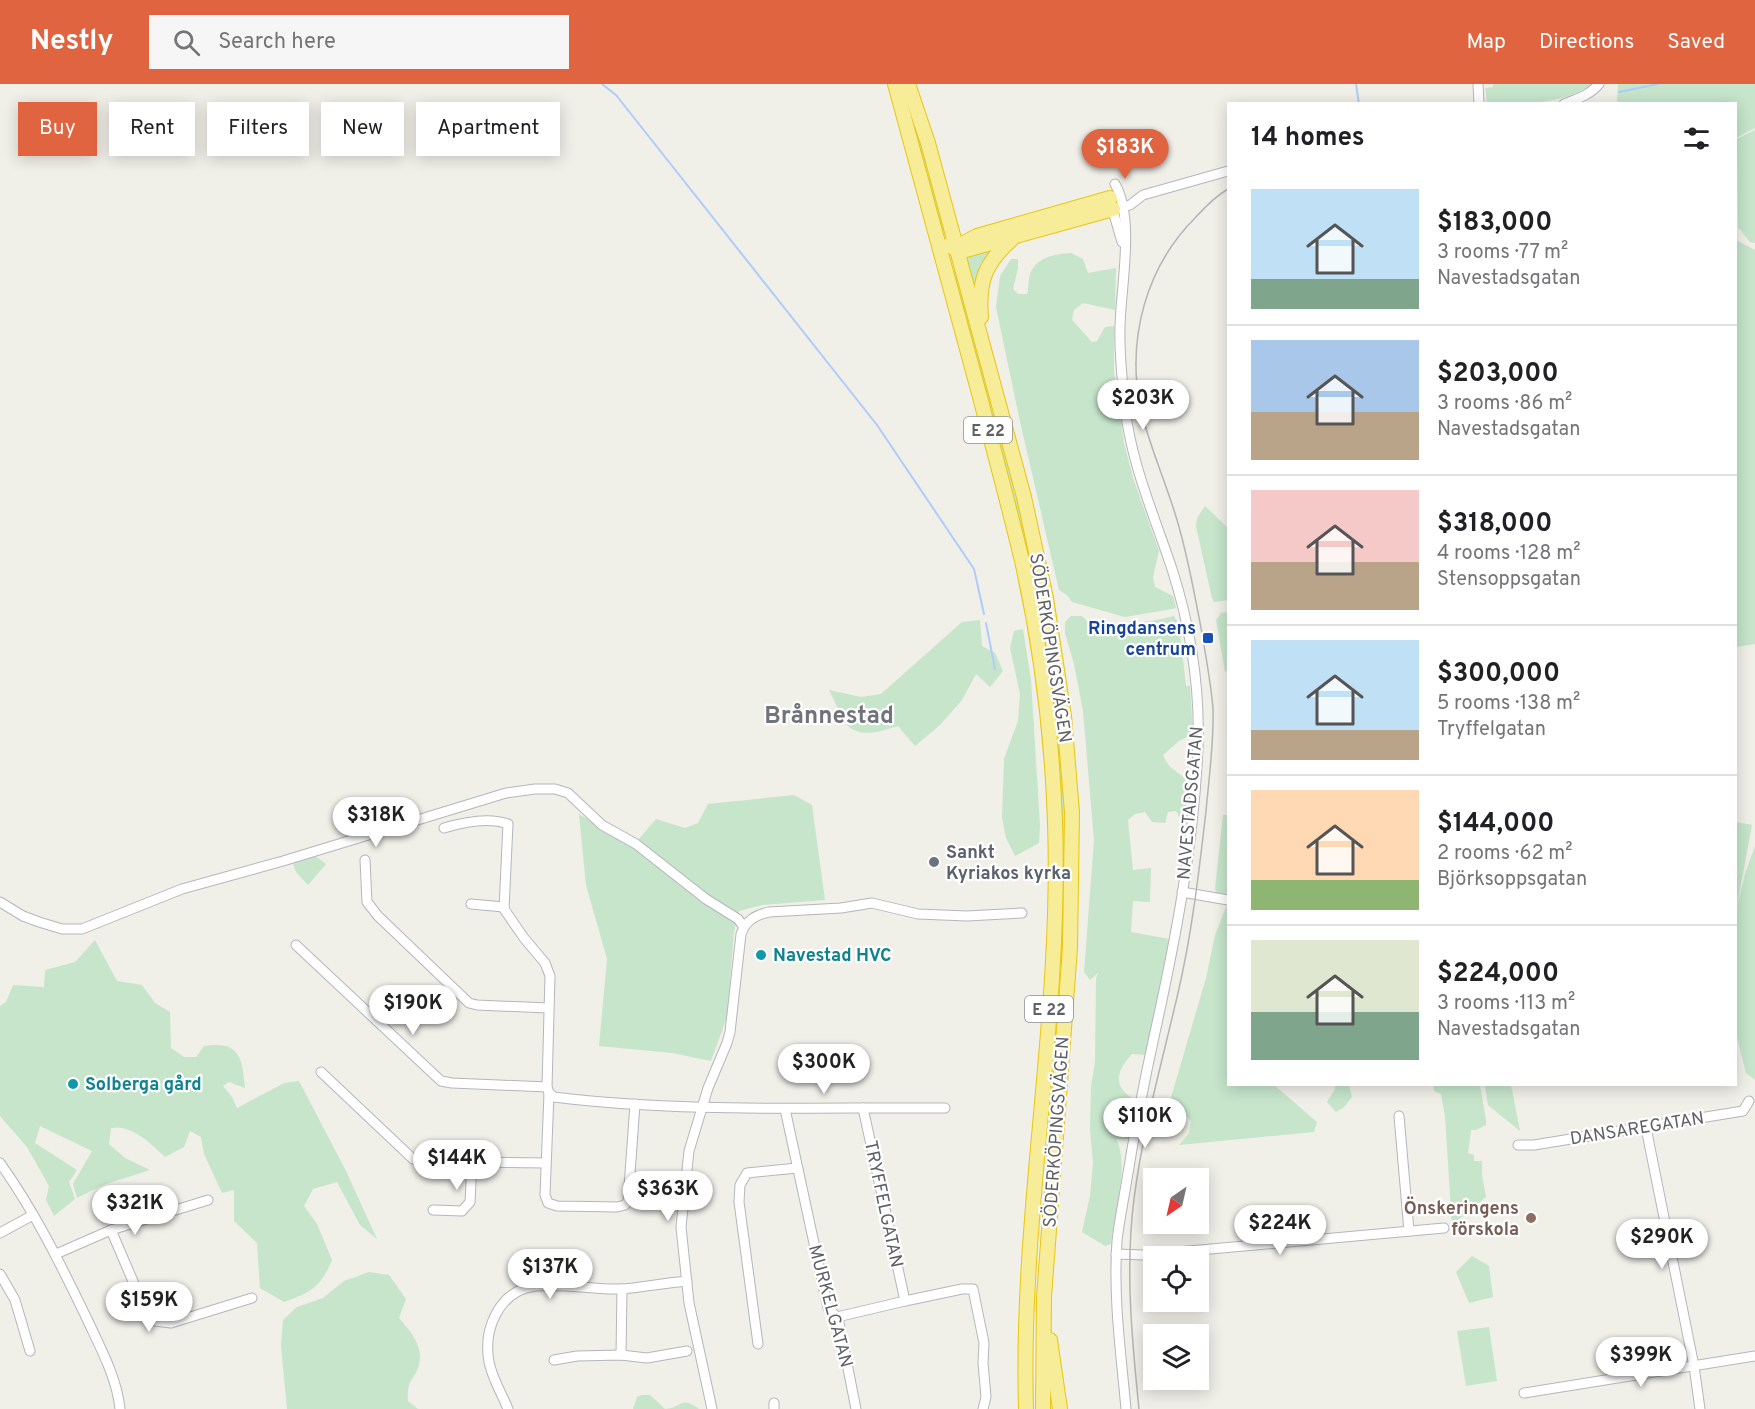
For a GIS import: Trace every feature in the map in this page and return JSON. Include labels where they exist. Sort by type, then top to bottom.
[{"type":"highway","name":"SÖDERKÖPINGSVÄGEN","points":[[895,84],[1022,561],[1045,692],[1055,824],[1054,949],[1031,1243],[1025,1404]]},
{"type":"highway","name":"SÖDERKÖPINGSVÄGEN","points":[[908,84],[928,143],[1024,497],[1046,597],[1059,671],[1069,767],[1072,860],[1070,948],[1044,1297],[1043,1409]]},
{"type":"highway","points":[[928,143],[955,221],[961,230],[977,236]]},
{"type":"highway","points":[[934,232],[955,249],[966,250],[1117,202]]},
{"type":"highway","points":[[946,271],[948,261],[955,249],[963,242],[977,236],[1117,202]]},
{"type":"highway","points":[[984,349],[980,306],[984,275],[999,251],[1015,236]]},
{"type":"highway","points":[[1044,1297],[1060,1409]]},
{"type":"street","points":[[1478,84],[1479,102]]},
{"type":"street","points":[[1569,102],[1594,90],[1599,84]]},
{"type":"street","points":[[1117,202],[1227,171]]},
{"type":"street","name":"NAVESTADSGATAN","points":[[1117,202],[1124,248],[1120,342],[1126,417],[1143,487],[1173,571],[1181,603],[1189,637],[1197,692],[1198,717],[1196,783],[1182,892],[1142,1089],[1116,1254],[1116,1286],[1126,1409]]},
{"type":"street","points":[[0,902],[23,916],[39,922],[63,929],[82,929],[182,889],[295,858],[506,793],[555,789],[568,793],[602,825],[636,844],[706,899],[738,918],[743,926]]},
{"type":"street","points":[[444,828],[497,820],[508,824],[504,907],[509,919],[546,963],[550,976],[545,1195],[548,1203],[569,1206],[617,1207],[625,1205],[628,1201],[635,1104]]},
{"type":"street","points":[[365,860],[367,902],[378,916],[469,1003],[548,1008]]},
{"type":"street","points":[[1182,892],[1227,900]]},
{"type":"street","points":[[712,1409],[689,1303],[681,1227],[689,1151],[708,1088],[727,1043],[743,926],[760,914],[770,912],[841,908],[872,903],[918,914],[1022,913]]},
{"type":"street","points":[[471,904],[504,907]]},
{"type":"street","points":[[296,945],[441,1081],[548,1090],[554,1097],[635,1104],[785,1109],[945,1108]]},
{"type":"street","points":[[321,1072],[413,1159],[546,1163]]},
{"type":"street","name":"DANSAREGATAN","points":[[1518,1145],[1534,1145],[1647,1128],[1743,1111],[1749,1101]]},
{"type":"street","name":"TRYFFELGATAN","points":[[863,1108],[905,1301]]},
{"type":"street","name":"MURKELGATAN","points":[[785,1109],[828,1308],[837,1317],[856,1409]]},
{"type":"street","points":[[1399,1116],[1409,1231]]},
{"type":"street","points":[[1647,1128],[1694,1366],[1700,1409]]},
{"type":"street","points":[[433,1210],[462,1211],[468,1206],[471,1162]]},
{"type":"street","points":[[0,1163],[56,1254],[103,1352],[119,1398],[120,1409]]},
{"type":"street","points":[[758,1344],[745,1254],[740,1185],[747,1173],[797,1168]]},
{"type":"street","points":[[56,1254],[111,1230],[208,1200]]},
{"type":"street","points":[[0,1233],[33,1215]]},
{"type":"street","points":[[1116,1254],[1144,1255],[1444,1228]]},
{"type":"street","points":[[111,1230],[144,1307],[155,1321],[171,1323],[252,1298]]},
{"type":"street","points":[[0,1274],[15,1300],[30,1351]]},
{"type":"street","points":[[508,1409],[489,1363],[488,1338],[492,1320],[498,1309],[515,1293],[536,1286],[622,1289],[687,1281]]},
{"type":"street","points":[[621,1355],[622,1289]]},
{"type":"street","points":[[837,1317],[962,1289],[973,1289],[984,1343],[986,1397],[983,1409]]},
{"type":"street","points":[[554,1360],[577,1356],[621,1355],[647,1358],[687,1351]]},
{"type":"street","points":[[1524,1393],[1755,1356]]},
{"type":"green space","points":[[903,84],[949,239],[942,232],[910,125]]},
{"type":"green space","points":[[1493,84],[1593,84],[1568,96],[1542,102],[1487,102],[1485,88],[1493,87]]},
{"type":"green space","points":[[1618,84],[1755,84],[1755,128],[1737,137],[1737,102],[1617,102]]},
{"type":"green space","points":[[1755,130],[1755,243],[1750,242],[1738,227],[1737,139]]},
{"type":"green space","points":[[1737,241],[1755,250],[1755,644],[1737,647]]},
{"type":"green space","points":[[999,244],[975,294],[960,257]]},
{"type":"green space","points":[[1071,253],[1083,259],[1088,273],[1116,268],[1115,310],[1083,303],[1074,310],[1072,320],[1092,342],[1097,341],[1105,327],[1114,326],[1114,372],[1124,443],[1133,478],[1159,551],[1153,577],[1155,587],[1173,596],[1176,608],[1125,617],[1072,602],[1059,590],[996,307],[1000,276],[1011,259],[1018,259],[1013,289],[1018,294],[1027,294],[1030,274],[1041,260]]},
{"type":"green space","points":[[954,259],[1024,526],[1055,688],[1062,757],[1066,861],[1065,930],[1063,965],[1060,968],[1054,732],[954,272]]},
{"type":"green space","points":[[1205,506],[1227,527],[1227,600],[1214,602],[1212,598],[1196,526],[1197,518]]},
{"type":"green space","points":[[1227,612],[1227,671],[1225,672],[1216,620],[1221,613]]},
{"type":"green space","points":[[1071,616],[1082,616],[1088,622],[1119,623],[1143,622],[1174,616],[1179,625],[1186,686],[1190,686],[1193,734],[1179,741],[1163,755],[1169,766],[1183,777],[1188,786],[1187,821],[1181,820],[1176,811],[1168,812],[1165,823],[1152,822],[1145,812],[1135,814],[1128,820],[1133,870],[1151,868],[1150,902],[1133,901],[1131,932],[1169,939],[1146,1055],[1132,1054],[1120,1073],[1120,1084],[1123,1090],[1135,1100],[1129,1139],[1116,1139],[1122,1162],[1120,1190],[1111,1244],[1105,1246],[1082,1232],[1090,1196],[1093,1163],[1090,1128],[1091,1086],[1095,1062],[1096,978],[1099,972],[1090,980],[1084,972],[1094,840],[1083,711],[1065,633],[1065,622]]},
{"type":"green space","points":[[980,620],[982,646],[995,653],[1003,671],[990,687],[976,674],[962,700],[940,725],[915,746],[898,726],[865,733],[858,732],[847,725],[829,690],[861,697],[881,694],[962,622]]},
{"type":"green space","points":[[1023,629],[1031,680],[1040,825],[1039,843],[1015,856],[1006,838],[1002,817],[1004,759],[1018,721],[1020,694],[1010,648],[1014,631]]},
{"type":"green space","points":[[794,795],[812,805],[825,900],[762,905],[739,911],[734,932],[727,1017],[711,1061],[672,1053],[599,1046],[607,959],[586,885],[579,814],[633,846],[656,819],[685,828],[698,823],[708,804]]},
{"type":"green space","points":[[1223,815],[1227,815],[1227,895],[1216,893]]},
{"type":"green space","points":[[1737,822],[1752,825],[1737,906]]},
{"type":"green space","points":[[1755,846],[1755,1080],[1746,1073],[1737,1037],[1737,907]]},
{"type":"green space","points":[[314,855],[326,864],[308,885],[296,872],[293,864]]},
{"type":"green space","points":[[1227,907],[1227,1086],[1275,1086],[1317,1122],[1314,1132],[1179,1145],[1189,1133],[1191,1121],[1185,1115],[1167,1111],[1206,978],[1215,935]]},
{"type":"green space","points":[[95,940],[117,981],[142,985],[155,1003],[170,1012],[171,1048],[184,1057],[196,1057],[204,1046],[216,1045],[232,1049],[237,1054],[245,1088],[229,1082],[223,1086],[237,1108],[284,1083],[299,1081],[346,1171],[377,1239],[360,1225],[337,1182],[313,1189],[304,1206],[317,1224],[332,1260],[324,1277],[308,1292],[284,1302],[260,1288],[257,1243],[234,1221],[234,1190],[222,1193],[204,1154],[201,1137],[190,1131],[184,1147],[165,1157],[134,1132],[111,1128],[109,1144],[125,1158],[150,1170],[103,1185],[77,1198],[73,1184],[92,1151],[40,1126],[35,1143],[77,1170],[69,1182],[75,1199],[54,1216],[46,1200],[49,1186],[27,1147],[0,1116],[0,1006],[6,1002],[13,985],[44,987],[45,970],[75,962]]},
{"type":"green space","points":[[1335,1086],[1349,1086],[1352,1097],[1344,1107],[1336,1112],[1327,1102]]},
{"type":"green space","points":[[1433,1086],[1480,1086],[1486,1120],[1486,1125],[1471,1130],[1468,1153],[1474,1155],[1474,1161],[1482,1161],[1486,1197],[1452,1225],[1445,1116],[1441,1094],[1434,1091]]},
{"type":"green space","points":[[1485,1086],[1511,1086],[1520,1131],[1488,1105]]},
{"type":"green space","points":[[1472,1256],[1489,1266],[1493,1297],[1469,1303],[1456,1272]]},
{"type":"green space","points":[[369,1272],[389,1275],[406,1299],[399,1318],[415,1339],[420,1351],[417,1371],[409,1384],[408,1401],[418,1409],[287,1409],[281,1346],[283,1320],[297,1307],[323,1298],[344,1281]]},
{"type":"green space","points":[[1489,1327],[1497,1381],[1466,1386],[1457,1331]]},
{"type":"green space","points":[[650,1395],[665,1409],[633,1409],[637,1397]]},
{"type":"green space","points":[[688,1403],[699,1409],[665,1409]]},
{"type":"waterway","points":[[602,84],[616,95],[877,425],[974,569],[984,614]]},
{"type":"waterway","points":[[1356,84],[1359,102]]},
{"type":"waterway","points":[[1619,92],[1658,84]]},
{"type":"waterway","points":[[986,623],[995,669]]},
{"type":"tram line","points":[[1139,1409],[1132,1330],[1131,1225],[1148,1121],[1178,993],[1191,925],[1206,811],[1213,709],[1202,633],[1183,540],[1140,406],[1136,355],[1144,305],[1164,258],[1178,237],[1199,214],[1227,190]]},
{"type":"place","name":"Ringdansens centrum","points":[[1208,638]]},
{"type":"place","name":"Sankt Kyriakos kyrka","points":[[934,862]]},
{"type":"place","name":"Navestad HVC","points":[[761,955]]},
{"type":"place","name":"Solberga gård","points":[[73,1084]]},
{"type":"place","name":"Önskeringens förskola","points":[[1531,1218]]},
{"type":"district","name":"Brånnestad","points":[[829,715]]}]
